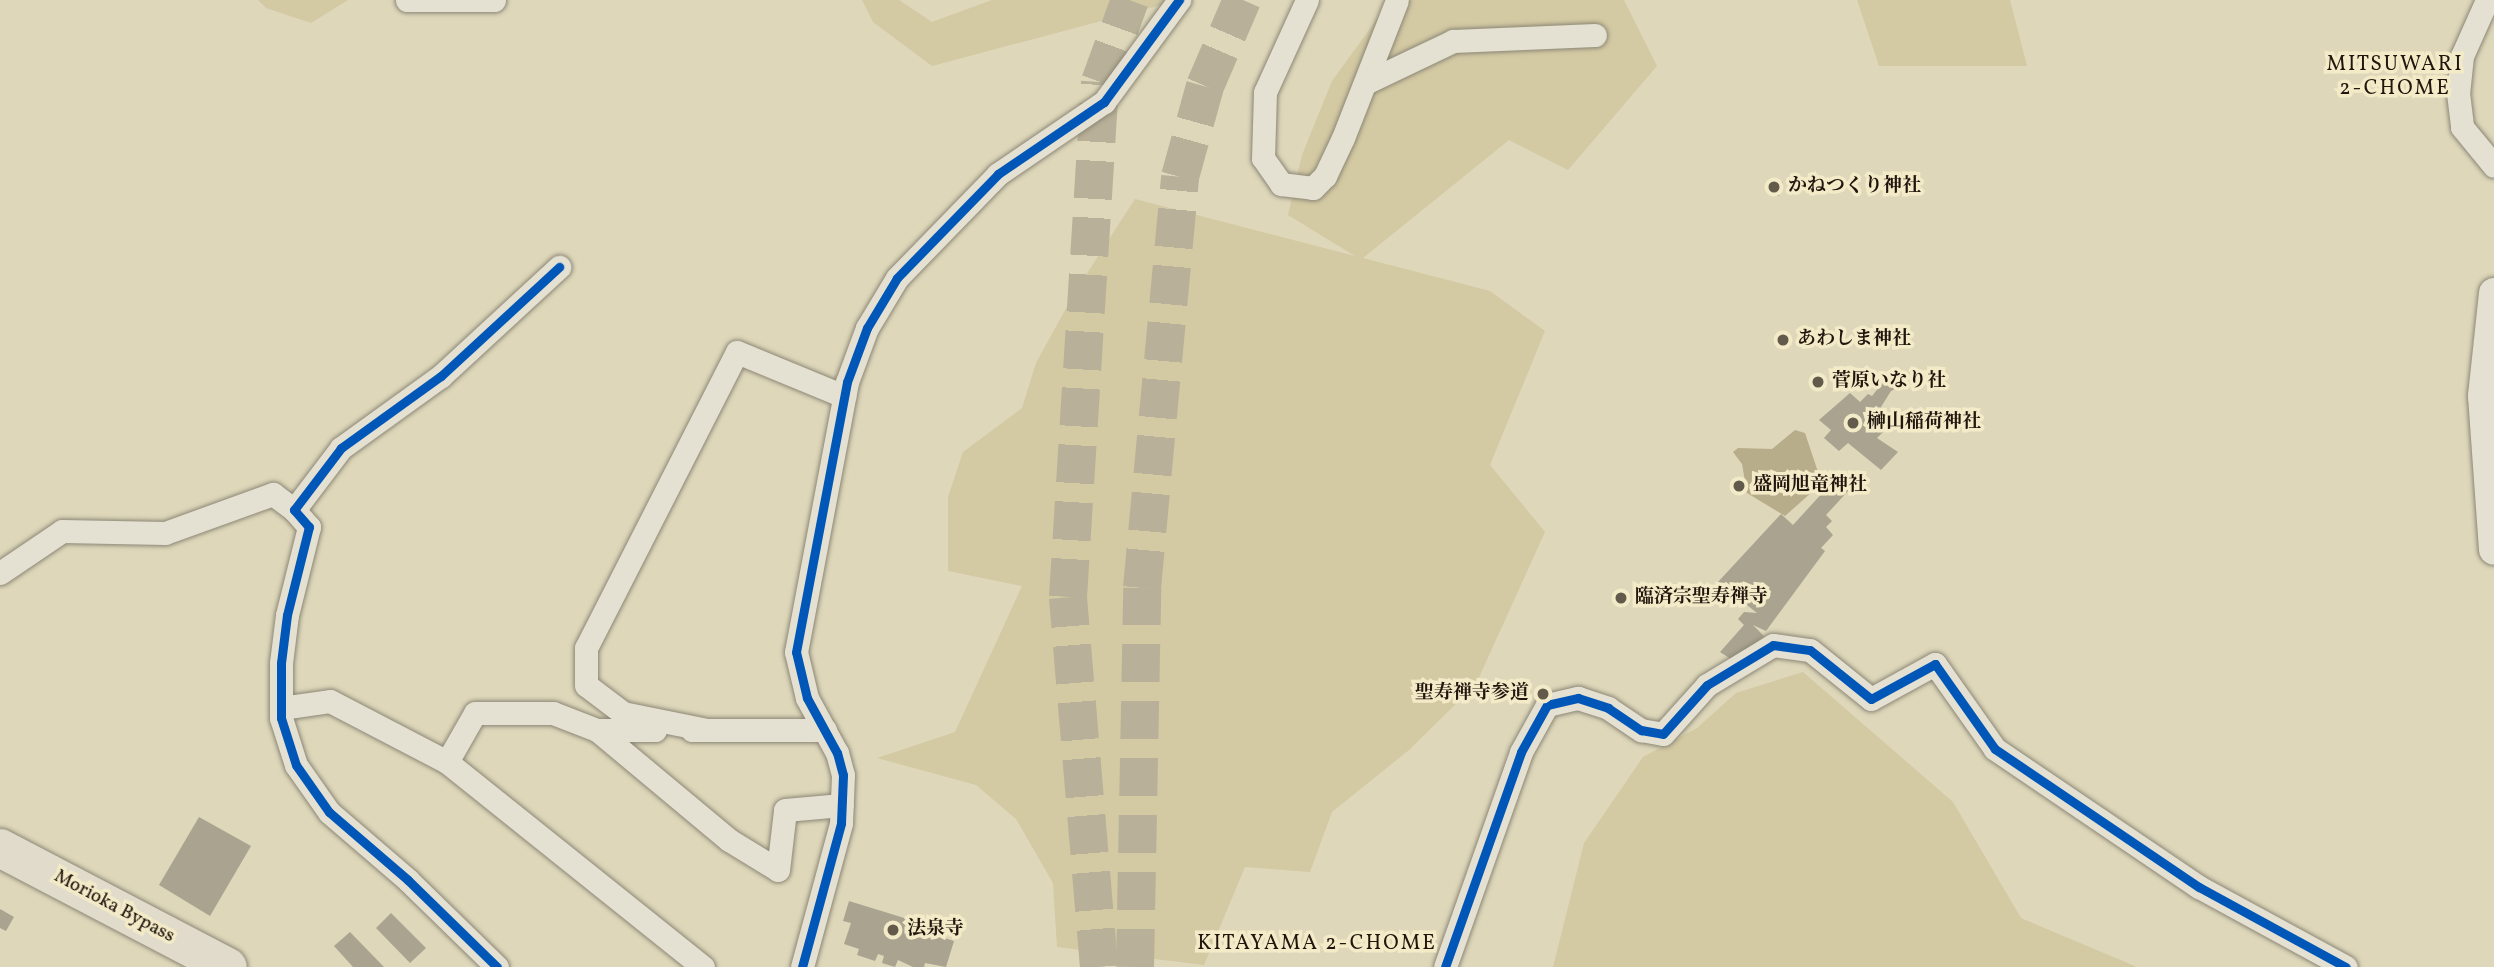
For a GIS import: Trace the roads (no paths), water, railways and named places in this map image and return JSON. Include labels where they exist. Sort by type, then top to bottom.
[{"type":"highway","name":"Morioka Bypass","points":[[0,848],[228,967]]},
{"type":"highway","name":"Morioka Bypass","points":[[0,873],[183,967]]},
{"type":"street","points":[[407,0],[494,0]]},
{"type":"street","points":[[802,967],[842,805],[843,775],[825,730],[807,698],[796,652],[844,396],[867,328],[897,278],[998,174],[1104,102],[1179,0]]},
{"type":"street","points":[[1307,0],[1265,92],[1263,158],[1281,184],[1313,188],[1325,176],[1366,83],[1397,0]]},
{"type":"street","points":[[2487,0],[2476,16],[2462,56],[2458,93],[2462,127],[2494,166]]},
{"type":"street","points":[[1366,83],[1454,41],[1595,35]]},
{"type":"street","points":[[294,510],[341,449],[441,376],[559,267]]},
{"type":"street","points":[[2494,293],[2483,396],[2494,550]]},
{"type":"street","points":[[707,730],[623,713],[586,684],[586,648],[737,352],[844,396]]},
{"type":"street","points":[[0,573],[62,531],[165,533],[273,494],[294,510],[309,527],[286,615],[281,708],[296,765],[329,811],[408,880],[494,966]]},
{"type":"street","points":[[1445,967],[1521,752],[1546,705],[1578,698],[1608,708],[1641,730],[1663,734],[1707,685],[1773,645],[1810,650],[1871,699],[1935,664],[1995,750],[2199,887],[2346,967]]},
{"type":"street","points":[[281,708],[330,701],[447,762],[703,967]]},
{"type":"street","points":[[447,762],[475,713],[553,713],[597,730],[729,840],[779,870],[785,810],[842,805]]},
{"type":"street","points":[[597,730],[825,730]]},
{"type":"tunnel","points":[[1099,967],[1068,597],[1100,82],[1130,0]]},
{"type":"tunnel","points":[[1135,967],[1142,588],[1180,177],[1205,86],[1242,0]]},
{"type":"place","name":"かねつくり神社","points":[[1774,187]]},
{"type":"place","name":"あわしま神社","points":[[1783,340]]},
{"type":"place","name":"菅原いなり社","points":[[1818,382]]},
{"type":"place","name":"榊山稲荷神社","points":[[1853,423]]},
{"type":"place","name":"盛岡旭竜神社","points":[[1739,486]]},
{"type":"place","name":"臨済宗聖寿禅寺","points":[[1621,598]]},
{"type":"place","name":"聖寿禅寺参道","points":[[1543,694]]},
{"type":"place","name":"法泉寺","points":[[893,930]]},
{"type":"district","name":"MITSUWARI 2-CHOME","points":[[2395,77]]},
{"type":"district","name":"KITAYAMA 2-CHOME","points":[[1317,944]]}]
